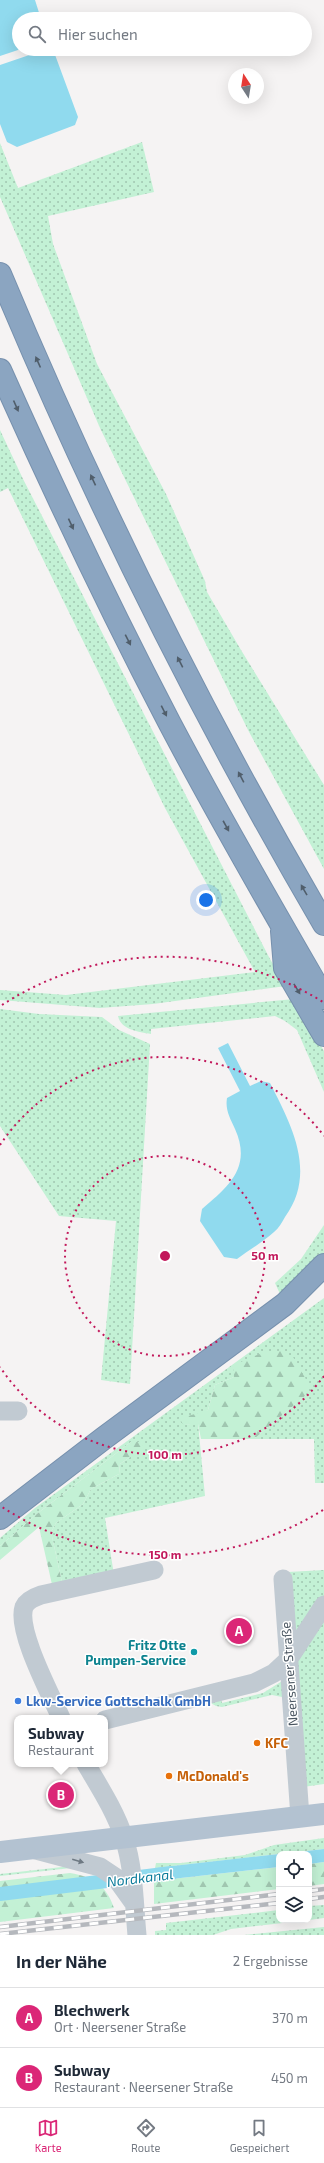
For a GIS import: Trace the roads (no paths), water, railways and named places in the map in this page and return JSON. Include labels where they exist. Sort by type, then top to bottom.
[{"type":"highway","points":[[0,274],[74,440],[180,662],[274,838],[324,924]]},
{"type":"highway","points":[[0,370],[93,572],[146,677],[281,926],[295,967],[317,1004],[324,1034]]},
{"type":"highway","points":[[0,1518],[104,1438],[285,1304],[324,1265]]},
{"type":"highway","points":[[285,1304],[304,1296],[324,1283]]},
{"type":"main road","points":[[0,1852],[324,1814]]},
{"type":"street","points":[[60,1715],[31,1651],[24,1627],[24,1606],[31,1599],[41,1595],[154,1570]]},
{"type":"street","name":"Neersener Straße","points":[[283,1579],[300,1817]]},
{"type":"street","points":[[108,1719],[254,1683],[274,1673],[288,1660],[324,1605]]},
{"type":"street","points":[[88,1767],[107,1799],[124,1838],[130,1863],[137,1935]]},
{"type":"street","points":[[130,1863],[144,1845],[170,1833]]},
{"type":"street","points":[[30,1848],[100,1867],[115,1877],[134,1903]]},
{"type":"water","points":[[0,0],[35,0],[39,12],[12,12],[12,52],[0,56]]},
{"type":"water","points":[[26,56],[55,56],[78,117],[75,125],[17,147],[7,142],[0,124],[0,65]]},
{"type":"water","points":[[228,1043],[250,1086],[261,1081],[270,1083],[293,1133],[298,1150],[300,1167],[299,1184],[294,1200],[280,1225],[270,1236],[237,1259],[224,1257],[200,1221],[202,1209],[229,1184],[235,1175],[241,1154],[240,1142],[228,1114],[227,1106],[227,1098],[240,1091],[218,1048]]},
{"type":"water","points":[[324,1849],[324,1862],[312,1864],[312,1851],[306,1851]]},
{"type":"water","points":[[276,1854],[276,1867],[154,1881],[155,1868]]},
{"type":"waterway","name":"Nordkanal","points":[[0,1894],[172,1873]]},
{"type":"railway","points":[[312,1891],[324,1889]]},
{"type":"railway","points":[[0,1927],[276,1894]]},
{"type":"railway","points":[[312,1899],[324,1897]]},
{"type":"railway","points":[[0,1934],[276,1903]]},
{"type":"place","name":"Blechwerk","points":[[239,1631]]},
{"type":"place","name":"Fritz Otte Pumpen-Service","points":[[194,1652]]},
{"type":"place","name":"Lkw-Service Gottschalk GmbH","points":[[18,1701]]},
{"type":"place","name":"KFC","points":[[257,1743]]},
{"type":"place","name":"McDonald's","points":[[169,1776]]},
{"type":"place","name":"Subway","points":[[61,1795]]}]
